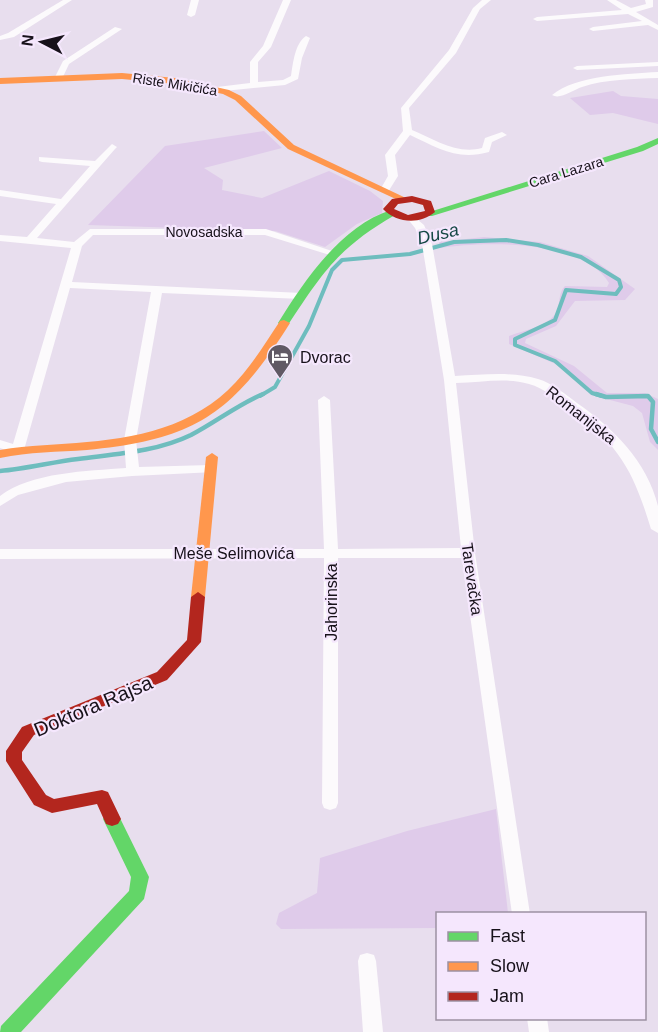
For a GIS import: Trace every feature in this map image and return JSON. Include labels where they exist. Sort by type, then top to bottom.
[{"type":"main road","name":"Riste Mikičića","points":[[0,81],[59,77],[132,77],[175,81],[217,90],[238,98],[291,147],[385,190],[410,211]]},
{"type":"main road","name":"Cara Lazara","points":[[0,454],[18,450],[131,443],[177,429],[216,409],[244,385],[267,357],[303,296],[333,253],[350,238],[410,211],[473,201],[640,149],[658,141]]},
{"type":"main road","name":"Riste Mikičića","points":[[358,177],[410,211]]},
{"type":"main road","name":"Doktora Rajsa","points":[[8,1032],[138,894],[140,877],[102,797],[91,797],[52,806],[40,800],[14,761],[14,751],[28,731],[162,676],[194,642],[211,463]]},
{"type":"street","points":[[0,38],[11,35],[68,0]]},
{"type":"street","points":[[191,15],[195,0]]},
{"type":"street","points":[[254,85],[254,62],[267,47],[287,0]]},
{"type":"street","points":[[385,190],[393,176],[390,155],[408,131],[405,108],[453,51],[477,8],[487,0]]},
{"type":"street","points":[[612,0],[658,28]]},
{"type":"street","points":[[537,19],[628,11],[650,5],[649,0]]},
{"type":"street","points":[[593,29],[649,23]]},
{"type":"street","points":[[59,77],[66,63],[118,29]]},
{"type":"street","points":[[217,90],[285,82],[295,77],[298,58],[306,38]]},
{"type":"street","points":[[577,68],[658,64]]},
{"type":"street","points":[[556,95],[578,84],[601,78],[658,75]]},
{"type":"street","points":[[408,131],[458,153],[469,155],[486,150],[488,140],[502,135]]},
{"type":"street","points":[[29,242],[112,147]]},
{"type":"street","points":[[42,159],[97,164]]},
{"type":"street","points":[[0,193],[63,202]]},
{"type":"street","name":"Tarevačka","points":[[410,211],[420,227],[428,249],[450,380],[468,553],[521,912]]},
{"type":"street","name":"Novosadska","points":[[0,238],[77,244],[90,232],[100,231],[266,232],[333,253]]},
{"type":"street","points":[[0,444],[18,450],[68,285],[77,244]]},
{"type":"street","points":[[68,285],[303,296]]},
{"type":"street","points":[[133,467],[131,443],[157,288]]},
{"type":"street","name":"Romanijska","points":[[450,380],[532,381],[583,413],[608,433],[633,461],[647,489],[658,529]]},
{"type":"street","name":"Jahorinska","points":[[324,400],[331,553],[330,803]]},
{"type":"street","name":"Doktora Rajsa","points":[[0,502],[5,494],[18,488],[133,467],[211,463]]},
{"type":"street","name":"Meše Selimovića","points":[[0,554],[468,553]]},
{"type":"street","points":[[367,961],[373,1032]]},
{"type":"shaded area","points":[[613,91],[621,96],[658,99],[658,124],[613,113],[590,115],[570,98]]},
{"type":"shaded area","points":[[264,131],[282,148],[204,168],[223,180],[222,190],[262,198],[329,171],[370,191],[383,201],[382,213],[357,224],[325,247],[275,231],[88,225],[165,146]]},
{"type":"shaded area","points":[[484,237],[540,242],[588,256],[635,289],[625,300],[575,301],[556,326],[526,339],[525,343],[574,366],[607,393],[645,393],[658,399],[658,450],[650,442],[642,413],[633,406],[591,395],[558,365],[509,344],[509,336],[544,323],[555,314],[565,286],[607,287],[609,283],[596,269],[578,258],[531,246],[481,244],[440,248],[439,242]]},
{"type":"shaded area","points":[[496,809],[508,912],[436,912],[436,928],[281,929],[276,924],[279,913],[317,893],[320,858],[407,831]]},
{"type":"waterway","name":"Dusa","points":[[260,396],[275,387],[309,326],[332,270],[342,260],[410,254],[454,242],[506,240],[538,245],[581,257],[619,280],[621,287],[616,294],[566,290],[555,320],[515,339],[515,345],[555,361],[592,393],[602,396]]},
{"type":"waterway","name":"Dusa","points":[[0,471],[135,452],[178,441],[263,394]]},
{"type":"waterway","name":"Dusa","points":[[596,394],[606,397],[648,396],[653,402],[651,429],[658,442]]},
{"type":"traffic: fast","points":[[428,214],[640,149],[658,141]]},
{"type":"traffic: fast","points":[[284,323],[306,288],[329,259],[355,235],[391,213]]},
{"type":"traffic: fast","points":[[8,1032],[138,894],[140,877],[112,819]]},
{"type":"traffic: slow","points":[[0,81],[122,76],[175,81],[226,92],[238,98],[291,147],[403,199]]},
{"type":"traffic: slow","points":[[0,454],[32,449],[122,442],[153,436],[180,427],[204,415],[226,399],[246,378],[284,323]]},
{"type":"traffic: slow","points":[[198,597],[212,457]]},
{"type":"traffic: jam","points":[[412,199],[428,203],[430,212],[419,217],[408,218],[388,209],[395,201],[412,199]]},
{"type":"traffic: jam","points":[[112,819],[102,797],[52,806],[40,800],[14,761],[14,751],[28,731],[162,676],[194,642],[198,597]]},
{"type":"place","name":"Dvorac","points":[[280,380]]}]
